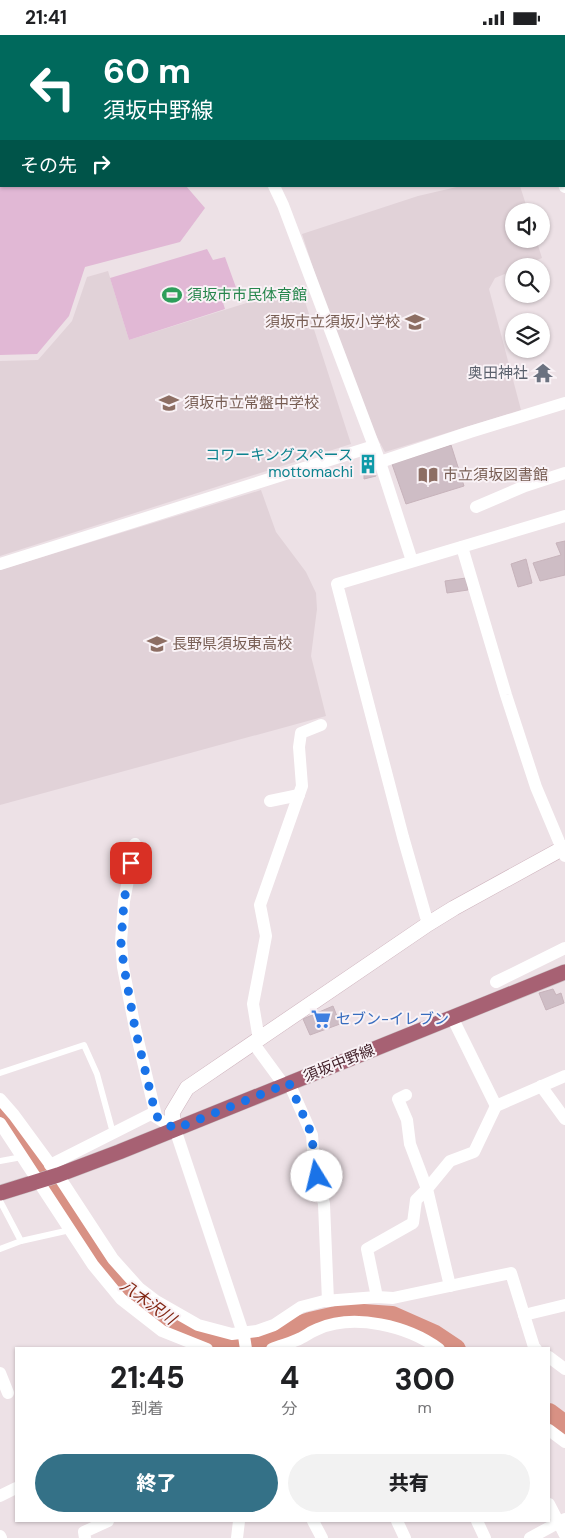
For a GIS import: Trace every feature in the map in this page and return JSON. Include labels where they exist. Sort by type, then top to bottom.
[{"type":"main road","name":"須坂中野線","points":[[0,1193],[119,1151],[565,972]]},
{"type":"street","points":[[274,187],[283,205],[380,462],[412,561]]},
{"type":"street","points":[[380,462],[565,403]]},
{"type":"street","points":[[0,564],[374,446]]},
{"type":"street","points":[[476,507],[525,486],[565,473]]},
{"type":"street","points":[[428,924],[403,837],[337,584],[565,516]]},
{"type":"street","points":[[246,1347],[244,1334],[175,1129],[172,1113],[187,1088],[428,924],[454,908],[564,851],[536,787],[506,695],[462,547]]},
{"type":"street","points":[[320,725],[301,733],[299,747],[302,785],[260,905],[266,936],[253,1004],[256,1042],[286,1084],[312,1135],[314,1162],[324,1204],[328,1301]]},
{"type":"street","points":[[270,801],[299,795]]},
{"type":"street","points":[[135,844],[124,901],[121,943],[135,1028],[156,1116]]},
{"type":"street","points":[[496,981],[565,948]]},
{"type":"street","points":[[452,1017],[496,1106]]},
{"type":"street","points":[[377,1297],[367,1249],[414,1223],[416,1200],[450,1161],[474,1152],[496,1106],[565,1076]]},
{"type":"street","points":[[541,1086],[565,1119]]},
{"type":"street","points":[[406,1095],[398,1099],[407,1120],[410,1145],[427,1189],[450,1286]]},
{"type":"street","points":[[0,1099],[14,1115],[48,1175],[70,1230],[93,1265],[121,1299],[162,1331],[202,1347]]},
{"type":"street","points":[[48,1175],[113,1133],[151,1114],[175,1129]]},
{"type":"street","points":[[0,1123],[22,1157],[48,1175],[113,1259],[139,1287],[162,1305],[198,1325],[232,1334],[244,1334],[274,1325],[301,1307],[328,1301],[377,1297],[393,1298],[511,1273],[534,1347]]},
{"type":"street","points":[[113,1133],[119,1151]]},
{"type":"street","points":[[524,1315],[565,1305]]},
{"type":"street","points":[[278,1347],[300,1339],[319,1328],[357,1320],[393,1326],[432,1343],[437,1347]]},
{"type":"street","points":[[550,1358],[565,1369]]},
{"type":"street","points":[[0,1373],[8,1393]]},
{"type":"street","points":[[550,1431],[565,1442]]},
{"type":"street","points":[[0,1496],[15,1488]]},
{"type":"street","points":[[550,1505],[562,1521],[565,1535]]},
{"type":"street","points":[[530,1538],[562,1521]]},
{"type":"street","points":[[85,1538],[84,1532],[106,1522]]},
{"type":"street","points":[[237,1538],[239,1522]]},
{"type":"street","points":[[314,1522],[322,1538]]},
{"type":"street","points":[[397,1522],[405,1538]]},
{"type":"street","points":[[477,1522],[485,1538]]},
{"type":"lane","points":[[0,1073],[84,1045],[97,1074],[113,1133]]},
{"type":"lane","points":[[0,1161],[22,1157]]},
{"type":"lane","points":[[0,1201],[21,1241]]},
{"type":"lane","points":[[0,1249],[21,1241],[70,1230]]},
{"type":"shaded area","points":[[0,187],[187,187],[205,208],[180,242],[85,267],[69,316],[37,354],[0,355]]},
{"type":"shaded area","name":"須坂市立須坂小学校","points":[[457,187],[520,187],[525,203],[505,203],[505,248],[539,248],[542,258],[505,258],[505,274],[495,278],[489,289],[505,350],[505,358],[507,358],[521,410],[385,452],[371,426],[318,283],[302,234],[418,196]]},
{"type":"shaded area","name":"須坂市市民体育館","points":[[207,249],[213,260],[225,257],[238,293],[221,296],[225,309],[129,340],[110,278]]},
{"type":"shaded area","name":"須坂市立常盤中学校","points":[[108,271],[129,340],[300,286],[351,444],[0,556],[0,361],[38,360],[72,321],[87,277]]},
{"type":"shaded area","name":"長野県須坂東高校","points":[[261,490],[276,532],[306,572],[316,593],[317,609],[311,656],[326,716],[0,805],[0,570]]},
{"type":"building","name":"市立須坂図書館","points":[[451,445],[464,486],[406,504],[392,464]]},
{"type":"building","name":"コワーキングスペース mottomachi","points":[[364,452],[367,452],[376,476],[364,479]]},
{"type":"building","points":[[565,541],[565,575],[540,581],[533,563],[561,555],[556,543]]},
{"type":"building","points":[[526,559],[532,583],[518,587],[511,564]]},
{"type":"building","points":[[466,578],[468,590],[447,593],[445,581]]},
{"type":"building","points":[[553,989],[556,995],[561,993],[564,1003],[546,1010],[539,993]]},
{"type":"building","points":[[333,1006],[340,1024],[310,1035],[303,1019]]},
{"type":"waterway","name":"八木沢川","points":[[0,1112],[117,1281],[159,1315],[196,1334],[227,1344],[261,1339],[310,1322],[349,1313],[392,1316],[435,1335],[453,1347]]},
{"type":"waterway","name":"八木沢川","points":[[550,1414],[565,1425]]},
{"type":"place","name":"須坂市市民体育館","points":[[172,295]]},
{"type":"place","name":"須坂市立須坂小学校","points":[[415,322]]},
{"type":"place","name":"奥田神社","points":[[543,373]]},
{"type":"place","name":"須坂市立常盤中学校","points":[[169,403]]},
{"type":"place","name":"コワーキングスペース mottomachi","points":[[368,464]]},
{"type":"place","name":"市立須坂図書館","points":[[428,475]]},
{"type":"place","name":"長野県須坂東高校","points":[[157,644]]},
{"type":"place","name":"セブン-イレブン","points":[[321,1019]]},
{"type":"route","points":[[131,863],[124,901],[121,943],[135,1028],[156,1116],[175,1129],[289,1083],[312,1135],[317,1176]]}]
